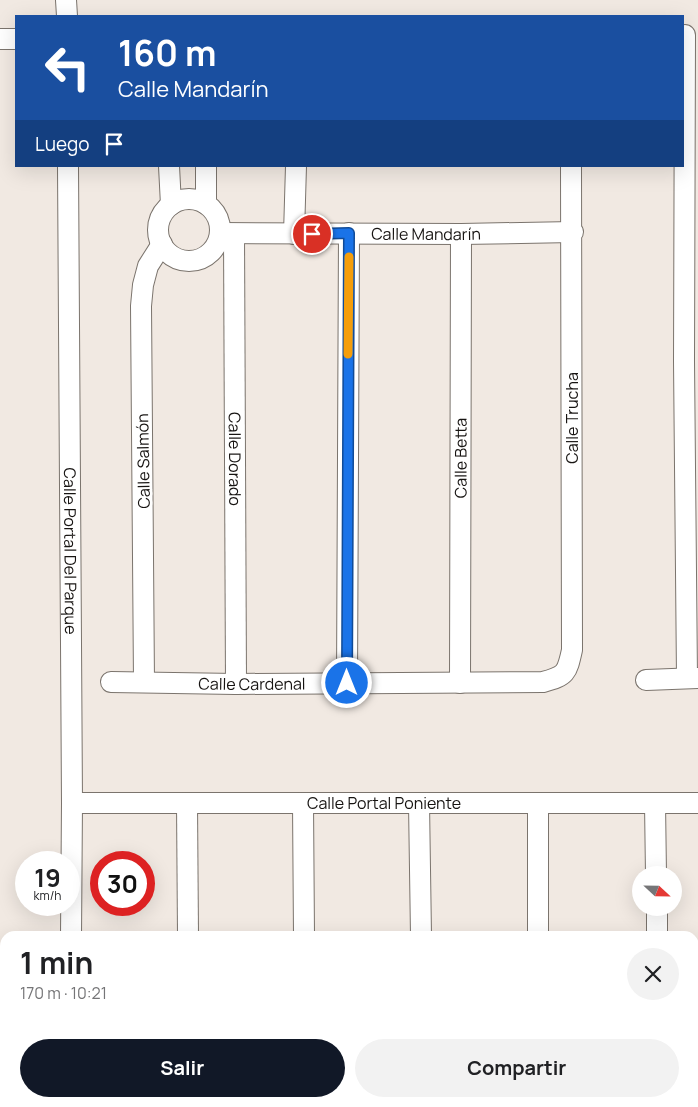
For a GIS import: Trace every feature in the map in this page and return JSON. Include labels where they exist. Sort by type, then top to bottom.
[{"type":"street","points":[[66,0],[66,15]]},
{"type":"street","points":[[646,680],[692,678],[684,371],[689,35]]},
{"type":"street","points":[[0,39],[15,39]]},
{"type":"street","name":"Calle Portal Del Parque","points":[[68,167],[71,931]]},
{"type":"street","points":[[169,167],[171,205]]},
{"type":"street","points":[[206,167],[206,204]]},
{"type":"street","points":[[294,234],[296,167]]},
{"type":"street","name":"Calle Trucha","points":[[568,668],[572,650],[573,232],[571,167]]},
{"type":"street","points":[[179,200],[198,200],[206,204],[217,216],[227,233],[218,241],[214,249],[200,259],[191,261],[174,257],[167,252],[159,236],[158,227],[160,219],[171,205],[179,200]]},
{"type":"street","name":"Calle Mandarín","points":[[227,233],[461,234],[573,232]]},
{"type":"street","name":"Calle Dorado","points":[[227,233],[236,684]]},
{"type":"street","points":[[347,683],[349,233]]},
{"type":"street","name":"Calle Betta","points":[[460,683],[461,234]]},
{"type":"street","name":"Calle Salmón","points":[[144,682],[141,306],[143,285],[148,266],[162,244]]},
{"type":"street","name":"Calle Cardenal","points":[[111,682],[236,684],[543,682],[559,678],[568,668]]},
{"type":"street","name":"Calle Portal Poniente","points":[[72,803],[698,803]]},
{"type":"street","points":[[187,803],[188,931]]},
{"type":"street","points":[[303,803],[304,931]]},
{"type":"street","points":[[419,803],[421,931]]},
{"type":"street","points":[[538,803],[538,931]]},
{"type":"street","points":[[655,803],[656,866]]},
{"type":"street","points":[[657,916],[657,931]]},
{"type":"slow traffic","points":[[348,354],[349,257]]},
{"type":"route","points":[[312,234],[349,233],[347,683]]}]
